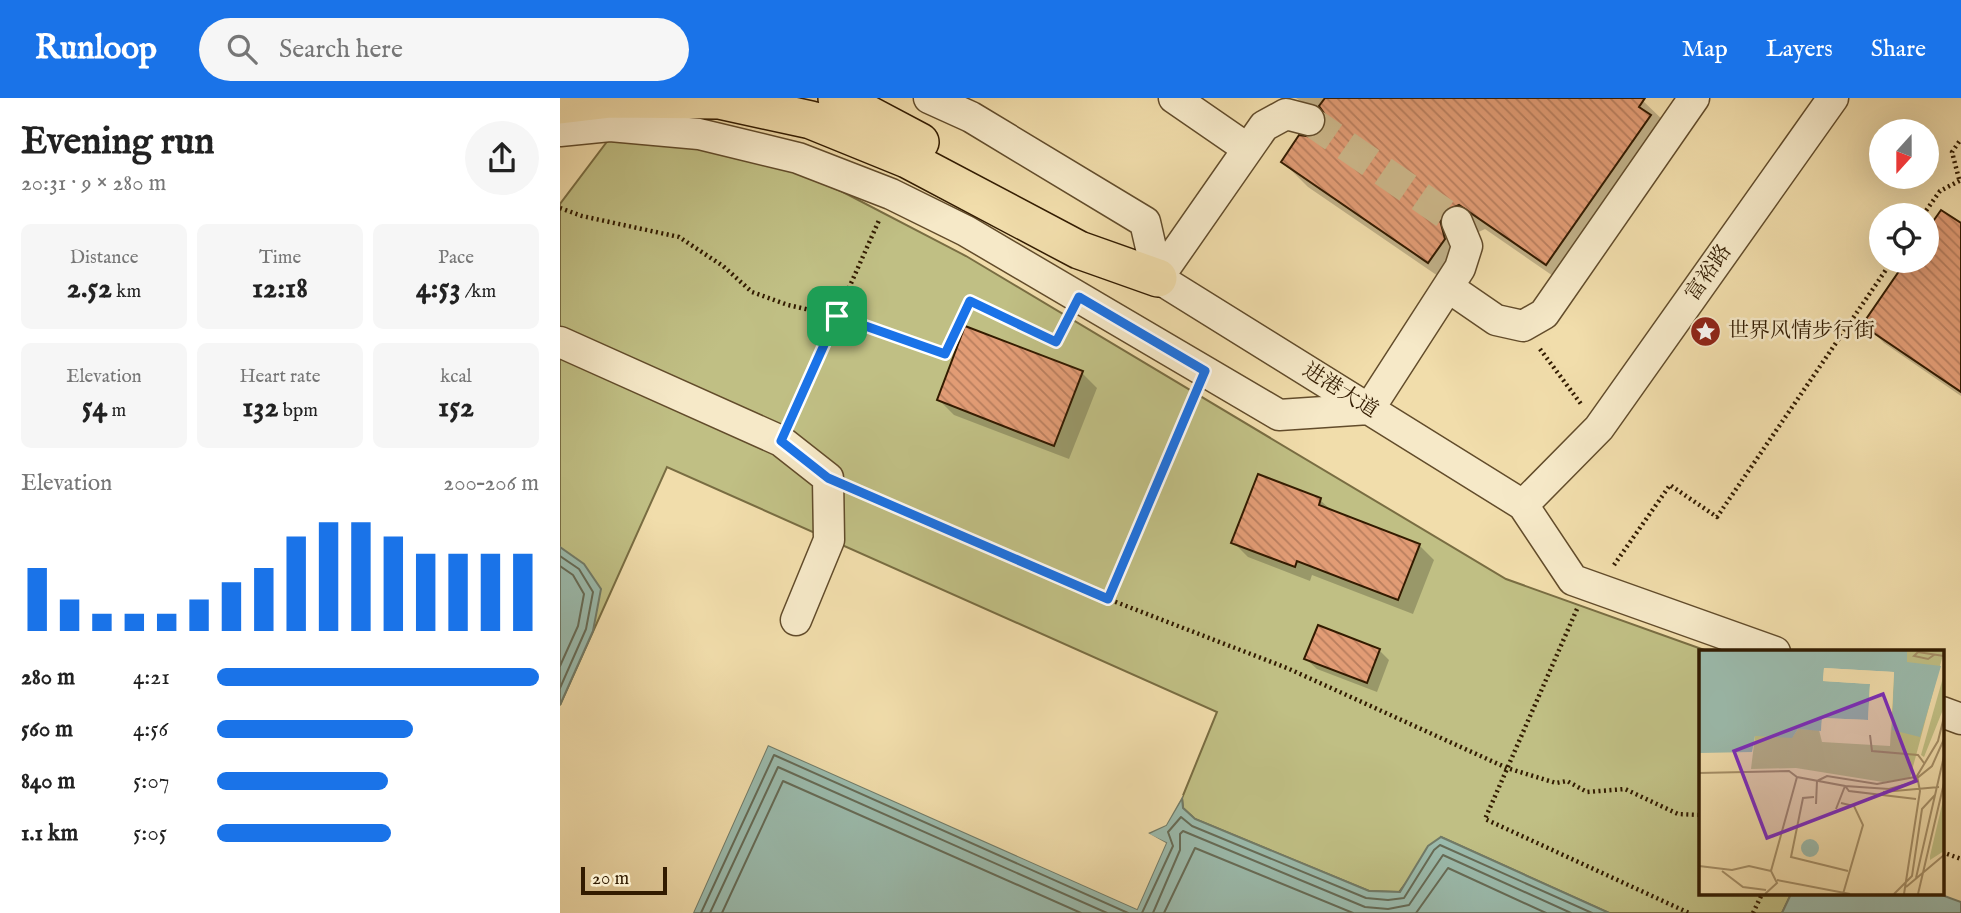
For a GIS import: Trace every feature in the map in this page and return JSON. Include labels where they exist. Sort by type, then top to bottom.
[{"type":"main road","points":[[837,98],[1083,240]]},
{"type":"main road","points":[[560,105],[611,99],[719,100],[811,120],[907,159],[1083,240],[1158,278]]},
{"type":"street","points":[[929,98],[971,117],[1144,222],[1158,278]]},
{"type":"street","points":[[1174,98],[1248,149]]},
{"type":"street","points":[[1448,287],[1496,320],[1523,326],[1544,314],[1694,98]]},
{"type":"street","name":"富裕路","points":[[1523,505],[1599,428],[1833,98]]},
{"type":"street","points":[[1158,278],[1264,126],[1286,114],[1309,121]]},
{"type":"street","points":[[560,131],[610,126],[699,134],[798,158],[891,194],[966,231],[1279,415],[1369,409],[1460,268],[1467,246],[1457,222]]},
{"type":"street","name":"进港大道","points":[[1158,278],[1523,505]]},
{"type":"street","points":[[560,342],[781,441],[828,478],[829,540],[796,621]]},
{"type":"street","points":[[1523,505],[1573,580],[1769,650]]},
{"type":"street","points":[[1944,713],[1961,719]]},
{"type":"path","points":[[1932,203],[1940,191],[1960,179],[1952,152],[1961,139]]},
{"type":"path","points":[[781,441],[891,194]]},
{"type":"path","points":[[560,208],[582,216],[680,237],[723,266],[752,292],[788,305],[837,316],[945,354],[970,301],[1056,342],[1079,297]]},
{"type":"path","points":[[1523,326],[1599,428]]},
{"type":"path","points":[[1108,599],[1205,371]]},
{"type":"path","points":[[828,478],[1108,599],[1287,668],[1507,768],[1556,783],[1567,781],[1587,792],[1625,789],[1678,814],[1699,815]]},
{"type":"path","points":[[1944,853],[1961,859]]},
{"type":"path","points":[[1753,913],[1762,895]]},
{"type":"shaded area","points":[[609,139],[688,147],[778,165],[841,191],[966,256],[1506,579],[1704,650],[1699,650],[1699,895],[1791,895],[1782,913],[1609,913],[1441,837],[1399,892],[1369,891],[1195,819],[1183,808],[1182,798],[1217,712],[667,467],[560,705],[560,204]]},
{"type":"water","points":[[560,547],[584,564],[601,589],[593,631],[560,705]]},
{"type":"water","points":[[768,745],[1137,909],[1166,843],[1147,834],[1166,825],[1182,798],[1183,808],[1195,819],[1369,891],[1400,892],[1428,846],[1441,837],[1609,913],[693,913]]},
{"type":"water","points":[[1791,895],[1942,895],[1961,902],[1961,913],[1782,913]]},
{"type":"pier","points":[[767,741],[1135,905],[1162,844],[1145,836],[1144,832],[1163,822],[1179,796],[1183,795],[1166,825],[1148,833],[1166,843],[1137,909],[768,745],[693,913],[690,913]]},
{"type":"building","points":[[1325,98],[1645,98],[1639,107],[1651,115],[1546,265],[1459,205],[1443,212],[1440,220],[1445,239],[1428,263],[1281,162],[1299,135],[1313,137],[1322,132],[1326,116],[1319,106]]},
{"type":"building","points":[[1941,210],[1961,223],[1961,392],[1862,325],[1898,273],[1939,273]]},
{"type":"building","points":[[965,326],[1083,371],[1054,446],[937,400]]},
{"type":"building","points":[[1258,474],[1321,498],[1319,505],[1420,544],[1398,600],[1297,561],[1295,567],[1231,543]]},
{"type":"building","points":[[1318,625],[1380,649],[1367,683],[1304,659]]},
{"type":"tunnel","points":[[1309,120],[1457,222]]},
{"type":"place","name":"世界风情步行街","points":[[1705,331]]},
{"type":"route","points":[[1079,297],[1205,371],[1108,599],[828,478],[781,441],[837,316],[945,354],[970,301],[1056,342],[1079,297]]}]
